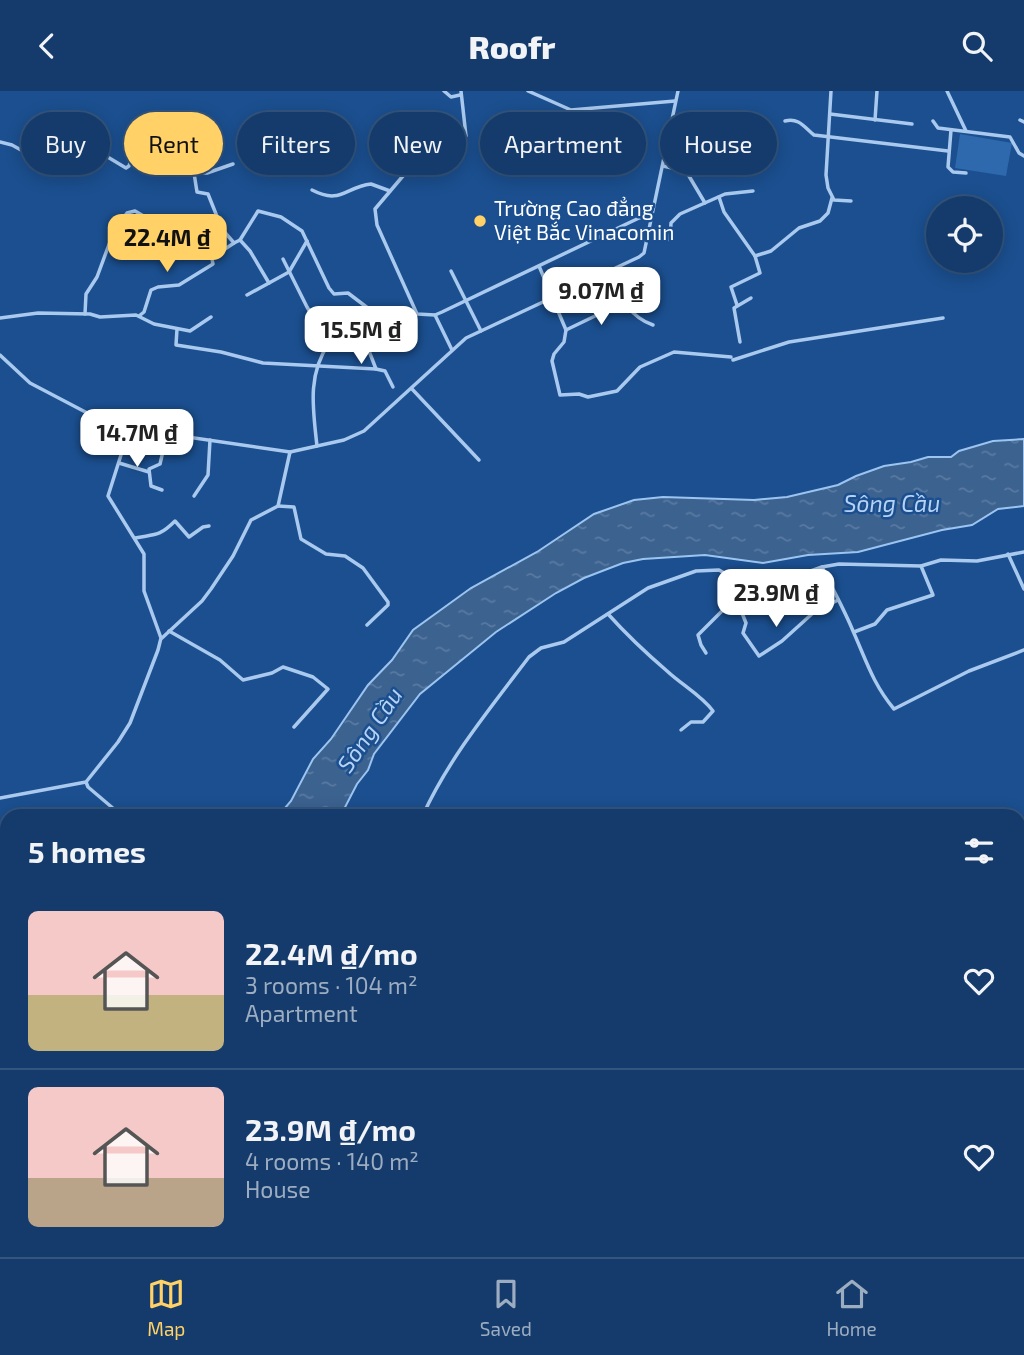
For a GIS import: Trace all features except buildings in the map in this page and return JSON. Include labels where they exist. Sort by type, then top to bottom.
[{"type":"street","points":[[414,312],[375,216],[376,207],[436,137],[466,136],[460,93],[451,97],[444,91]]},
{"type":"street","points":[[528,91],[571,110],[676,101]]},
{"type":"street","points":[[674,112],[678,91]]},
{"type":"street","points":[[755,256],[771,251],[799,228],[820,221],[828,213],[832,198],[826,181],[831,91]]},
{"type":"street","points":[[875,120],[877,91]]},
{"type":"street","points":[[947,91],[966,131]]},
{"type":"street","points":[[830,114],[912,124]]},
{"type":"street","points":[[785,121],[802,123],[811,134],[948,151]]},
{"type":"street","points":[[933,121],[939,128],[1010,137],[1019,153],[1024,156]]},
{"type":"street","points":[[951,129],[947,164],[951,170],[966,173]]},
{"type":"street","points":[[0,142],[30,155],[97,155],[108,157],[124,167]]},
{"type":"street","points":[[223,167],[233,164]]},
{"type":"street","points":[[194,175],[197,192],[208,194],[222,229],[234,243]]},
{"type":"street","points":[[0,355],[30,383],[93,416],[124,425],[290,452],[344,440],[364,431],[466,338],[644,253],[661,175]]},
{"type":"street","points":[[688,175],[705,203]]},
{"type":"street","points":[[312,190],[322,196],[338,197],[371,184],[390,191]]},
{"type":"street","points":[[670,240],[669,227],[674,219],[732,192],[753,191]]},
{"type":"street","points":[[719,197],[724,212],[755,256],[760,273],[730,286],[737,305]]},
{"type":"street","points":[[832,198],[851,201]]},
{"type":"street","points":[[139,316],[144,312],[151,290],[179,285],[213,264],[212,259],[240,240],[255,212],[261,210],[281,217],[302,231],[334,294],[348,293],[379,314],[414,312],[420,315],[435,315],[639,218],[652,216]]},
{"type":"street","points":[[85,314],[86,294],[97,277],[114,231],[122,219],[135,211],[146,218],[163,218],[165,223]]},
{"type":"street","points":[[240,240],[250,251],[269,283]]},
{"type":"street","points":[[247,295],[289,272],[307,241]]},
{"type":"street","points":[[283,259],[314,320],[329,343],[317,364],[313,382],[317,446]]},
{"type":"street","points":[[540,266],[566,330],[564,342],[552,361],[557,391],[562,396],[579,394],[588,397],[617,391],[640,367],[674,352],[732,359],[789,342],[943,318]]},
{"type":"street","points":[[451,271],[481,331]]},
{"type":"street","points":[[609,271],[624,302],[637,318],[653,325]]},
{"type":"street","points":[[740,342],[733,311],[737,305],[751,298]]},
{"type":"street","points":[[566,330],[624,302]]},
{"type":"street","points":[[0,318],[38,313],[100,317],[139,316],[154,324],[192,331],[211,317]]},
{"type":"street","points":[[435,315],[452,350]]},
{"type":"street","points":[[177,329],[176,345],[221,352],[263,363],[376,369],[385,371],[393,387]]},
{"type":"street","points":[[360,338],[360,344],[369,351],[376,369]]},
{"type":"street","points":[[412,389],[479,460]]},
{"type":"street","points":[[124,425],[118,463],[108,496],[145,556],[144,591],[161,638]]},
{"type":"street","points":[[162,491],[151,486],[149,472],[150,467],[160,464],[167,434]]},
{"type":"street","points":[[194,496],[208,475],[209,440]]},
{"type":"street","points":[[278,506],[290,452]]},
{"type":"street","points":[[118,463],[149,472]]},
{"type":"street","points":[[0,798],[86,782],[118,743],[130,723],[161,638],[211,589],[233,556],[251,520],[278,506],[294,507],[301,539],[326,554],[345,556],[366,570],[388,602],[368,625]]},
{"type":"street","points":[[135,538],[158,535],[176,521],[189,537],[209,526]]},
{"type":"street","points":[[426,809],[436,786],[529,657],[541,648],[564,642],[648,588],[696,572],[719,571],[764,582],[791,578],[822,567],[854,563],[921,566],[941,560],[977,561],[1024,552]]},
{"type":"street","points":[[1008,554],[1024,589]]},
{"type":"street","points":[[854,632],[875,624],[887,610],[933,595],[921,566]]},
{"type":"street","points":[[822,567],[854,632],[870,673],[894,709],[968,671],[1024,650]]},
{"type":"street","points":[[706,653],[698,635],[752,581]]},
{"type":"street","points":[[736,598],[746,623],[743,633],[759,656],[782,641],[813,613],[838,600]]},
{"type":"street","points":[[608,614],[649,655],[704,700],[713,711],[705,721],[691,722],[681,730]]},
{"type":"street","points":[[169,631],[220,660],[243,680],[272,673],[283,667],[318,680],[328,689],[295,727]]},
{"type":"street","points":[[86,782],[88,787],[114,809]]},
{"type":"shaded area","points":[[960,134],[1012,143],[1006,176],[955,168]]},
{"type":"water","name":"Sông Cầu","points":[[1024,439],[1024,506],[998,509],[972,525],[858,552],[808,555],[763,563],[705,555],[643,559],[623,563],[584,578],[496,632],[420,694],[374,754],[368,770],[344,809],[284,809],[313,759],[413,630],[471,588],[537,552],[594,514],[634,500],[663,497],[754,500],[787,497],[838,485],[884,466],[928,457],[951,457],[959,451],[993,441]]},
{"type":"place","name":"Trường Cao đẳng Việt Bắc Vinacomin","points":[[480,221]]}]
